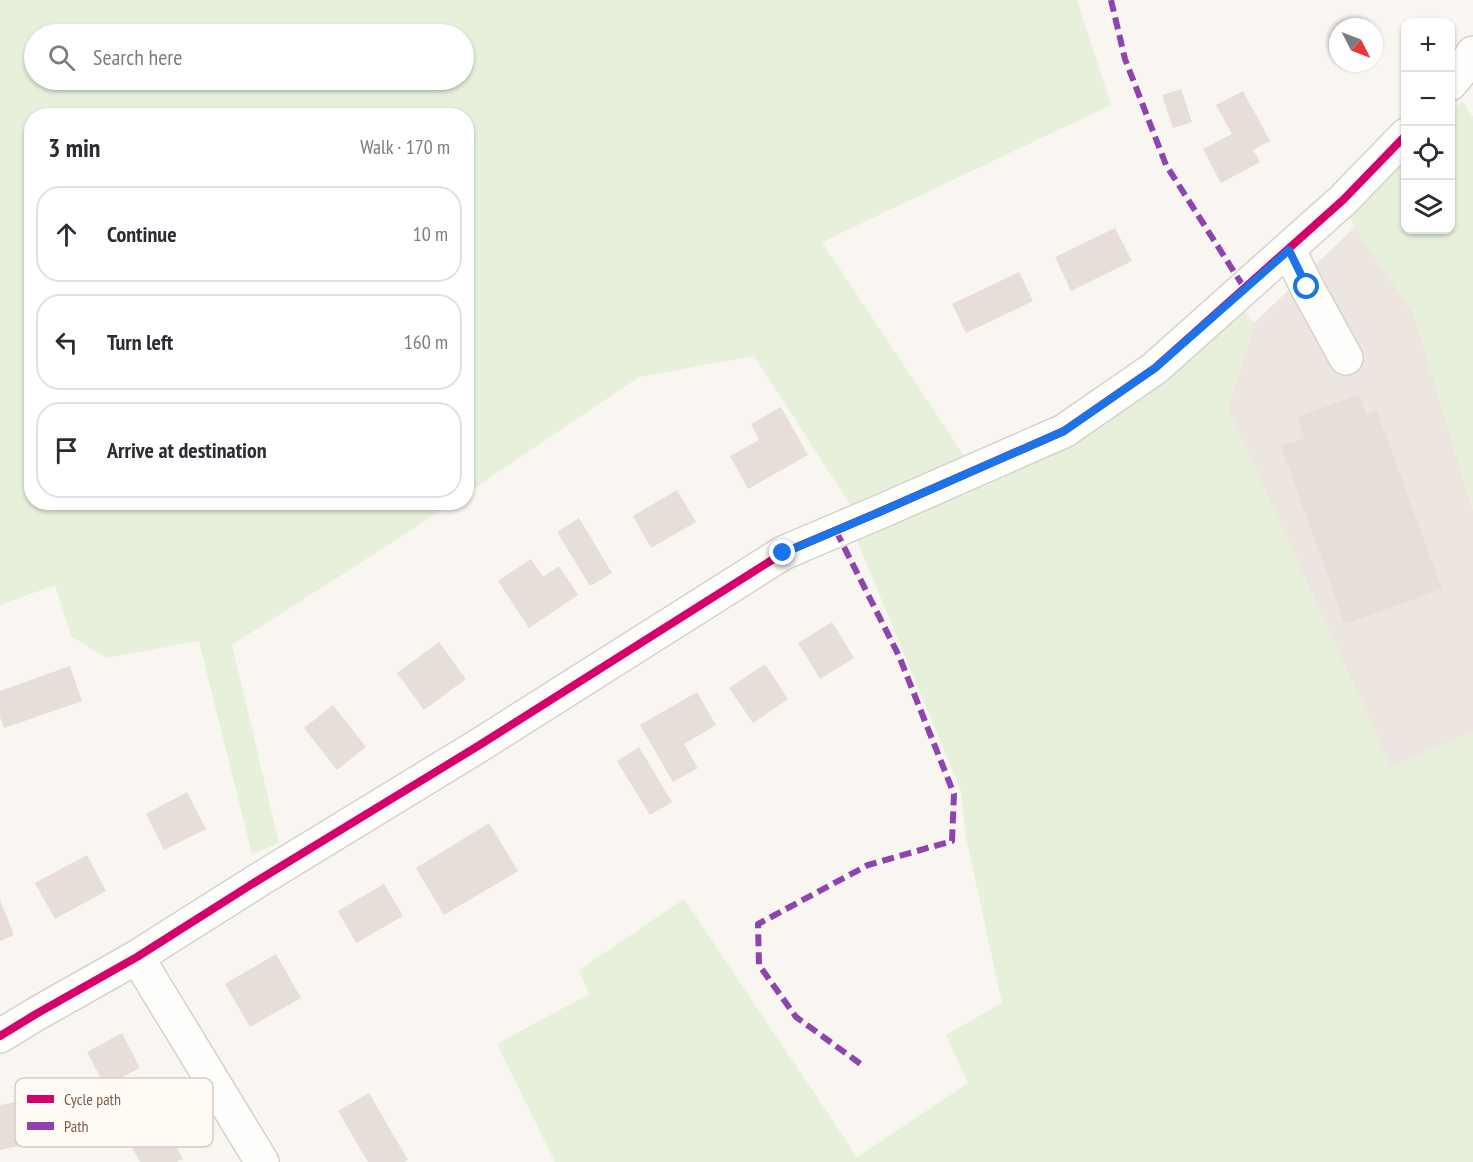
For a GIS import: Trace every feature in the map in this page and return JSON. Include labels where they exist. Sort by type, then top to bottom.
[{"type":"street","points":[[0,1036],[137,957],[478,746],[783,553],[1064,431],[1155,368],[1343,200],[1401,140]]},
{"type":"street","points":[[1289,250],[1346,358]]},
{"type":"street","points":[[137,957],[211,1078]]},
{"type":"street","points":[[213,1082],[262,1162]]},
{"type":"shaded area","points":[[1355,227],[1414,314],[1473,511],[1473,732],[1391,767],[1228,409],[1254,323]]},
{"type":"green space","points":[[0,0],[1077,0],[1111,105],[822,242],[965,457],[851,506],[754,356],[639,377],[474,488],[474,108],[24,108],[24,510],[441,510],[232,645],[279,843],[252,854],[199,641],[106,658],[71,636],[55,585],[0,605]]},
{"type":"green space","points":[[1462,101],[1473,117],[1473,511],[1414,314],[1349,215],[1401,162],[1401,234],[1455,234],[1455,109]]},
{"type":"green space","points":[[1242,307],[1254,323],[1228,409],[1391,767],[1473,732],[1473,1162],[555,1162],[497,1044],[589,994],[579,970],[684,899],[857,1157],[968,1083],[946,1035],[1002,1003],[966,837],[961,791],[855,536]]},
{"type":"building","points":[[1181,89],[1192,122],[1173,128],[1162,95]]},
{"type":"building","points":[[1243,91],[1270,141],[1253,150],[1260,162],[1221,183],[1203,149],[1232,134],[1216,105]]},
{"type":"building","points":[[1115,228],[1132,261],[1071,291],[1055,257]]},
{"type":"building","points":[[1019,272],[1033,301],[966,333],[952,304]]},
{"type":"building","points":[[1359,394],[1366,415],[1377,411],[1442,589],[1345,624],[1281,446],[1305,438],[1298,417]]},
{"type":"building","points":[[781,407],[808,455],[748,489],[730,456],[759,440],[751,424]]},
{"type":"building","points":[[677,490],[696,522],[651,548],[633,516]]},
{"type":"building","points":[[579,518],[612,573],[590,586],[557,532]]},
{"type":"building","points":[[531,559],[543,577],[559,566],[578,595],[529,628],[498,581]]},
{"type":"building","points":[[832,622],[854,658],[820,679],[798,643]]},
{"type":"building","points":[[439,642],[466,679],[424,710],[397,673]]},
{"type":"building","points":[[765,664],[788,699],[753,723],[729,688]]},
{"type":"building","points":[[70,666],[82,701],[4,728],[0,717],[0,691]]},
{"type":"building","points":[[697,692],[716,725],[684,744],[698,768],[673,782],[640,725]]},
{"type":"building","points":[[333,705],[366,747],[337,770],[304,728]]},
{"type":"building","points":[[639,747],[672,802],[650,815],[617,761]]},
{"type":"building","points":[[187,792],[206,829],[164,850],[146,814]]},
{"type":"building","points":[[489,823],[518,871],[444,915],[416,868]]},
{"type":"building","points":[[87,855],[106,891],[55,919],[35,883]]},
{"type":"building","points":[[384,884],[403,916],[356,943],[338,911]]},
{"type":"building","points":[[0,900],[14,935],[0,941]]},
{"type":"building","points":[[276,954],[301,998],[250,1027],[225,984]]},
{"type":"building","points":[[122,1033],[140,1068],[121,1078],[101,1078],[87,1052]]},
{"type":"building","points":[[369,1093],[408,1160],[368,1162],[338,1111]]},
{"type":"building","points":[[15,1102],[15,1147],[0,1150],[0,1105]]},
{"type":"building","points":[[131,1147],[176,1147],[183,1159],[177,1162],[140,1162]]},
{"type":"marked path","points":[[1111,0],[1125,59],[1166,165],[1245,289]]},
{"type":"marked path","points":[[836,531],[899,656],[954,794],[952,841],[868,865],[758,924],[759,965],[796,1017],[862,1065]]},
{"type":"cycle path","points":[[0,1036],[137,957],[478,746],[783,553],[1064,431],[1155,368],[1343,200],[1401,140]]},
{"type":"route","points":[[783,553],[1064,431],[1155,368],[1289,250],[1307,287]]}]
